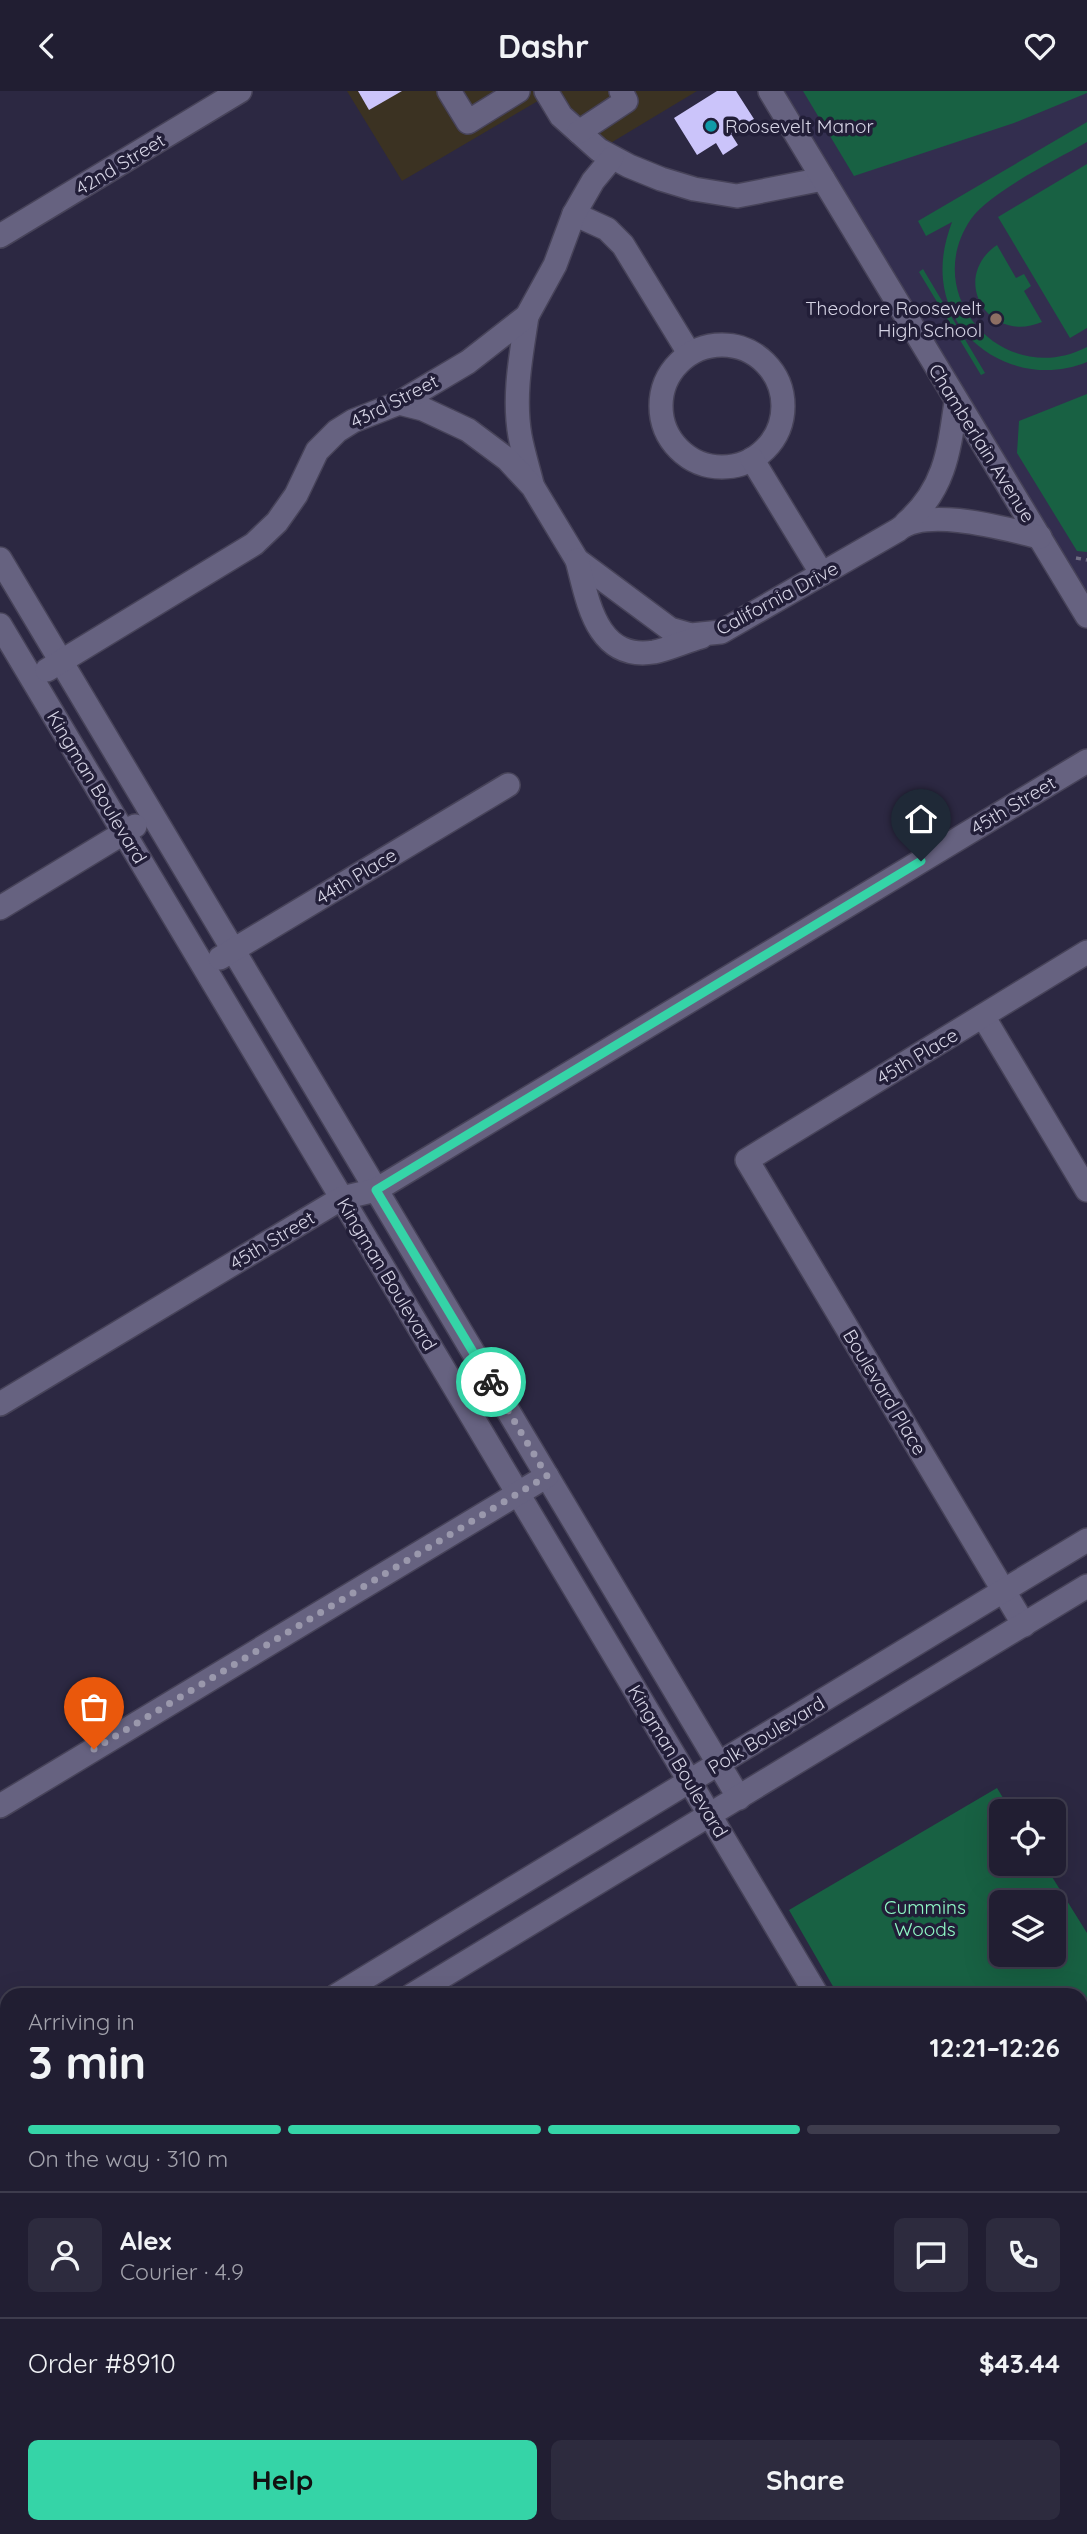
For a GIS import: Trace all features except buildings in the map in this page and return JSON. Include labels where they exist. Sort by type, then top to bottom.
[{"type":"street","name":"42nd Street","points":[[0,236],[240,91]]},
{"type":"street","points":[[449,91],[468,123],[519,91]]},
{"type":"street","points":[[546,91],[561,115],[599,150],[661,179],[694,189],[737,196],[822,179]]},
{"type":"street","name":"Chamberlain Avenue","points":[[770,91],[1087,616]]},
{"type":"street","points":[[579,132],[630,94]]},
{"type":"street","name":"43rd Street","points":[[32,679],[254,544],[277,522],[296,495],[317,451],[337,431],[353,421],[399,403],[468,362],[527,316],[555,265],[574,214],[593,181],[612,157]]},
{"type":"street","points":[[574,214],[607,229],[623,245],[689,353]]},
{"type":"street","name":"California Drive","points":[[527,316],[517,382],[517,409],[520,436],[533,487]]},
{"type":"street","points":[[734,345],[751,352],[766,363],[778,380],[783,399],[782,419],[774,438],[761,454],[752,460],[723,467],[697,462],[680,451],[668,436],[662,419],[661,400],[665,383],[674,367],[689,353],[703,347],[734,345]]},
{"type":"street","name":"California Drive","points":[[399,403],[423,409],[468,430],[507,459],[533,487],[577,560],[670,629],[691,635],[707,635],[721,632],[822,574],[906,523],[920,511],[935,490],[945,466],[956,402]]},
{"type":"street","points":[[752,460],[822,574]]},
{"type":"street","name":"California Drive","points":[[906,523],[963,520],[1040,537]]},
{"type":"street","name":"Kingman Boulevard","points":[[0,559],[739,1798]]},
{"type":"street","points":[[577,560],[596,625],[611,642],[631,652],[654,652],[707,635]]},
{"type":"street","name":"Kingman Boulevard","points":[[0,625],[813,1988]]},
{"type":"street","name":"45th Street","points":[[0,1403],[342,1198],[376,1190],[1087,761]]},
{"type":"street","name":"44th Place","points":[[205,968],[508,785]]},
{"type":"street","points":[[0,908],[153,816]]},
{"type":"street","name":"45th Place","points":[[747,1160],[1087,952]]},
{"type":"street","points":[[983,1016],[1087,1190]]},
{"type":"street","name":"Boulevard Place","points":[[747,1160],[1024,1625]]},
{"type":"street","points":[[0,1806],[547,1476]]},
{"type":"street","name":"Polk Boulevard","points":[[372,1986],[690,1781],[1087,1540]]},
{"type":"street","points":[[1059,1557],[1084,1593]]},
{"type":"street","name":"Polk Boulevard","points":[[424,1988],[1024,1625],[1084,1593]]},
{"type":"path","points":[[1076,558],[1087,560]]},
{"type":"shaded area","points":[[347,91],[697,91],[599,150],[548,95],[402,181]]},
{"type":"shaded area","name":"Theodore Roosevelt High School","points":[[770,91],[1087,91],[1087,616]]},
{"type":"green space","points":[[803,91],[1087,93],[1014,123],[854,176]]},
{"type":"green space","points":[[1087,122],[1087,142],[1025,177],[980,208],[971,219],[957,248],[955,278],[963,305],[978,328],[1000,346],[1027,356],[1056,357],[1087,347],[1087,362],[1063,369],[1039,370],[1016,366],[994,357],[975,343],[960,326],[949,304],[943,280],[943,265],[952,222],[926,236],[918,221]]},
{"type":"green space","points":[[1087,164],[1087,328],[1070,338],[998,217]]},
{"type":"green space","points":[[997,245],[1016,278],[1024,274],[1031,286],[1024,291],[1042,322],[1023,327],[1005,324],[991,316],[981,305],[976,290],[976,274],[983,259]]},
{"type":"green space","points":[[923,269],[985,373],[981,375],[919,272]]},
{"type":"green space","points":[[1087,394],[1087,552],[1077,551],[1017,453],[1019,421]]},
{"type":"green space","name":"Cummins Woods","points":[[997,1788],[1004,1799],[989,1799],[989,1876],[1051,1876],[1060,1890],[989,1890],[989,1967],[1066,1967],[1066,1899],[1087,1933],[1087,1988],[834,1988],[789,1910]]},
{"type":"way so far","points":[[94,1749],[547,1476],[491,1382]]},
{"type":"place","name":"Roosevelt Manor","points":[[711,126]]},
{"type":"place","name":"Theodore Roosevelt High School","points":[[996,319]]},
{"type":"route","points":[[491,1382],[376,1190],[921,861]]}]
